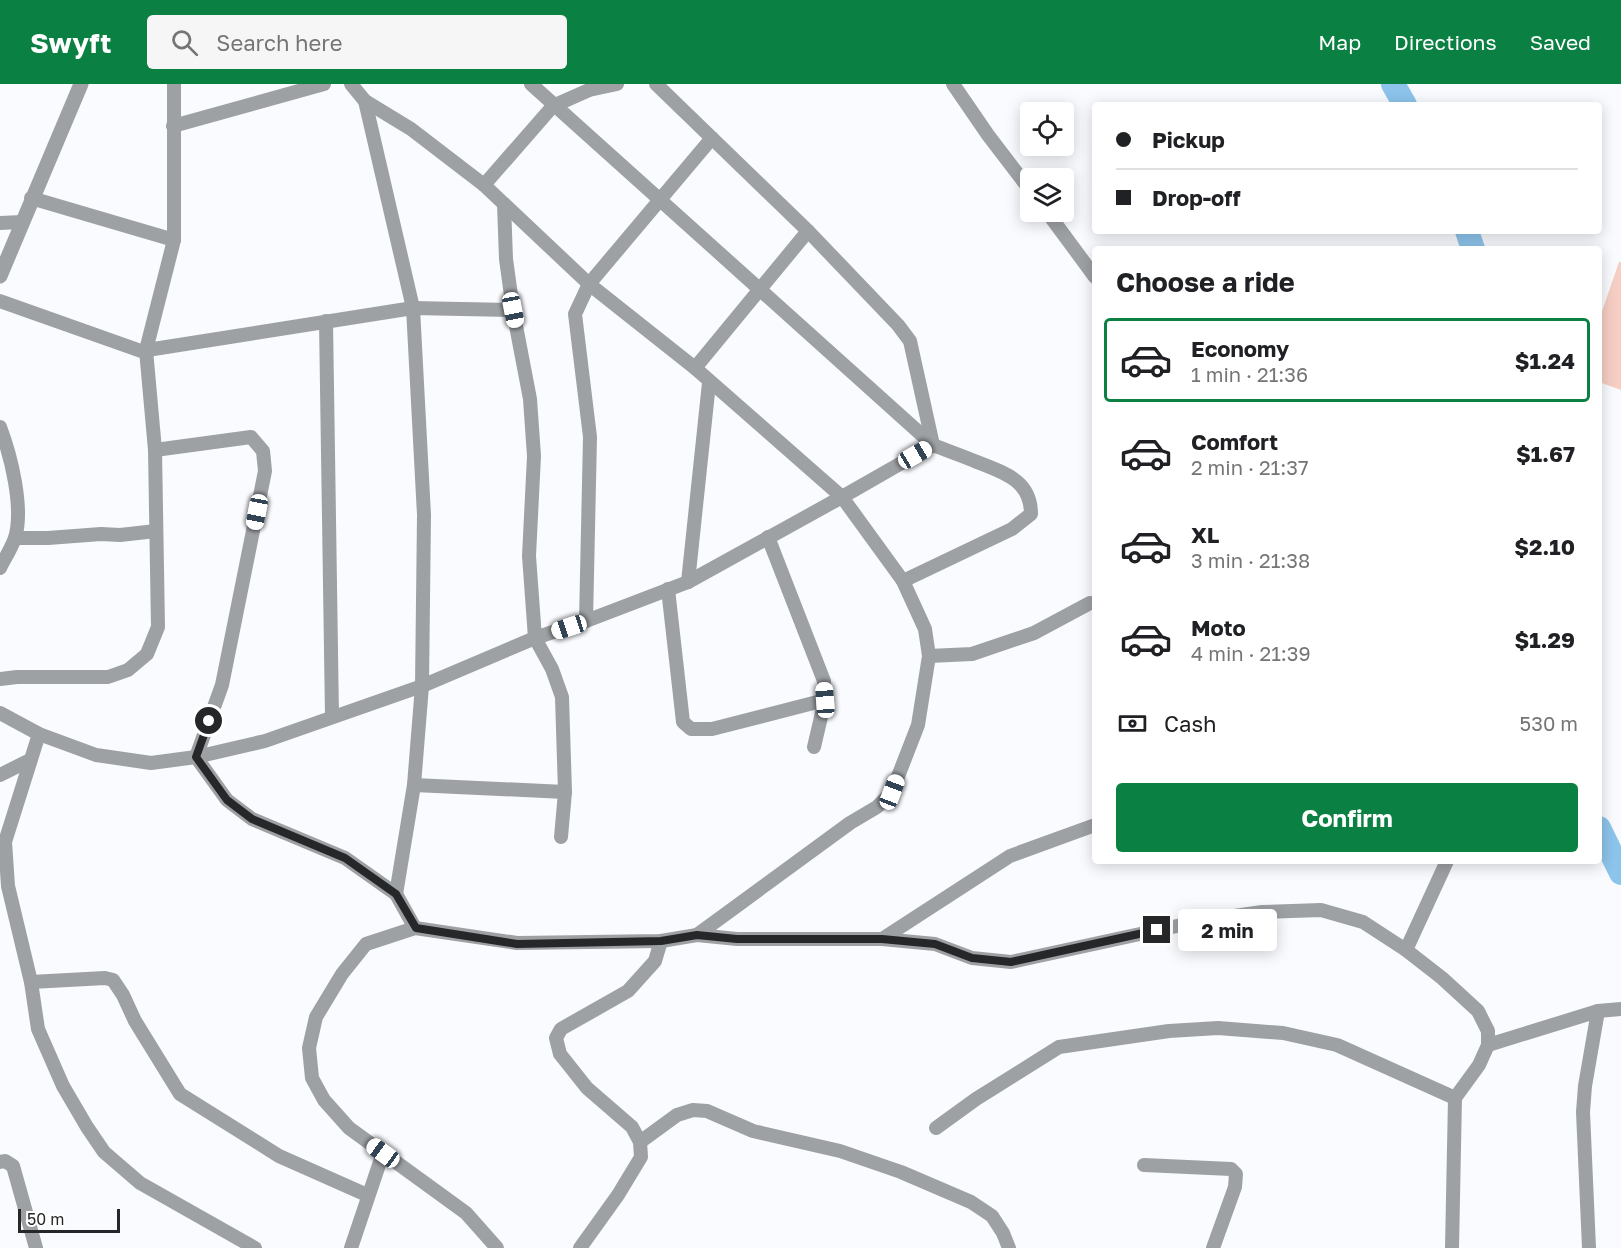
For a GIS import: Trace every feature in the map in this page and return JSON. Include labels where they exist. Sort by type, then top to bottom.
[{"type":"street","points":[[0,276],[81,84]]},
{"type":"street","points":[[0,679],[108,677],[128,670],[147,654],[158,627],[155,450],[146,350],[174,240],[174,84]]},
{"type":"street","points":[[173,126],[324,84]]},
{"type":"street","points":[[351,84],[365,101],[411,129],[484,186],[589,284],[695,368],[709,383],[842,497],[903,581],[925,629],[929,656],[918,725],[892,792],[877,807],[850,823],[697,935]]},
{"type":"street","points":[[531,84],[933,445],[1007,473],[1023,487],[1031,502],[1031,514],[1012,529],[903,581]]},
{"type":"street","points":[[484,186],[553,105],[589,90],[617,84]]},
{"type":"street","points":[[656,84],[808,231],[898,325],[910,341],[933,445]]},
{"type":"street","points":[[953,84],[1020,177]]},
{"type":"street","points":[[365,101],[413,308],[424,514],[422,686],[414,784],[396,894]]},
{"type":"street","points":[[586,621],[590,437],[576,314],[589,284],[712,138]]},
{"type":"street","points":[[32,198],[174,240]]},
{"type":"street","points":[[504,204],[506,259],[530,399],[533,444],[529,556],[535,638],[552,669],[562,697],[565,792],[561,837]]},
{"type":"street","points":[[0,223],[22,222]]},
{"type":"street","points":[[1054,222],[1092,273]]},
{"type":"street","points":[[695,368],[808,231]]},
{"type":"street","points":[[0,301],[141,351],[413,308],[513,310]]},
{"type":"street","points":[[326,321],[333,716]]},
{"type":"street","points":[[688,582],[709,383]]},
{"type":"street","points":[[0,427],[6,442],[16,493],[17,525],[15,538],[0,568]]},
{"type":"street","points":[[155,450],[251,437],[263,451],[265,471],[222,685],[196,757]]},
{"type":"street","points":[[0,713],[39,734],[96,755],[152,763],[196,757],[265,741],[422,686],[535,638],[688,582],[933,445]]},
{"type":"street","points":[[15,538],[120,535],[156,531]]},
{"type":"street","points":[[768,537],[824,681],[825,700],[814,747]]},
{"type":"street","points":[[668,589],[682,722],[691,729],[712,729],[825,700]]},
{"type":"street","points":[[929,656],[972,654],[1034,633],[1090,603]]},
{"type":"street","points":[[39,734],[5,843],[8,886],[31,982],[38,1029],[63,1086],[104,1152],[140,1183],[255,1248]]},
{"type":"street","points":[[196,757],[227,800],[252,819],[345,858],[396,894],[416,928]]},
{"type":"street","points":[[0,775],[30,760]]},
{"type":"street","points":[[414,784],[565,792]]},
{"type":"street","points":[[882,939],[1010,856],[1092,826]]},
{"type":"street","points":[[1406,950],[1446,864]]},
{"type":"street","points":[[497,1248],[466,1213],[349,1128],[324,1100],[312,1078],[309,1048],[316,1017],[342,974],[366,944],[416,928],[517,944],[661,941],[697,935],[737,939],[882,939],[935,944],[972,958],[1011,962],[1200,921],[1262,912],[1321,910],[1363,922],[1406,950],[1442,978],[1478,1011],[1488,1031],[1488,1045],[1479,1065],[1455,1098],[1452,1248]]},
{"type":"street","points":[[580,1248],[618,1195],[641,1157],[640,1142],[632,1127],[587,1088],[560,1054],[556,1038],[561,1029],[628,991],[655,961],[661,941]]},
{"type":"street","points":[[31,982],[105,978],[113,980],[135,1021],[180,1094],[279,1156],[368,1195]]},
{"type":"street","points":[[1488,1045],[1598,1011],[1621,1010]]},
{"type":"street","points":[[1589,1248],[1583,1112],[1585,1086],[1598,1011]]},
{"type":"street","points":[[936,1128],[976,1099],[1059,1047],[1169,1031],[1218,1029],[1283,1033],[1337,1045],[1455,1098]]},
{"type":"street","points":[[640,1142],[677,1115],[693,1110],[707,1111],[753,1131],[840,1151],[901,1172],[971,1202],[992,1216],[1009,1248]]},
{"type":"street","points":[[351,1248],[383,1153]]},
{"type":"street","points":[[0,1162],[5,1161],[13,1166],[36,1248]]},
{"type":"street","points":[[1144,1166],[1231,1169],[1236,1174],[1235,1187],[1214,1248]]},
{"type":"building","points":[[1619,262],[1621,262],[1621,390],[1602,383],[1602,311]]},
{"type":"waterway","points":[[1393,84],[1403,102]]},
{"type":"waterway","points":[[1468,234],[1472,246]]},
{"type":"waterway","points":[[1602,834],[1621,873]]},
{"type":"route","points":[[209,721],[196,757],[227,800],[252,819],[345,858],[396,894],[416,928],[517,944],[661,941],[697,935],[737,939],[882,939],[935,944],[972,958],[1011,962],[1157,930]]}]
